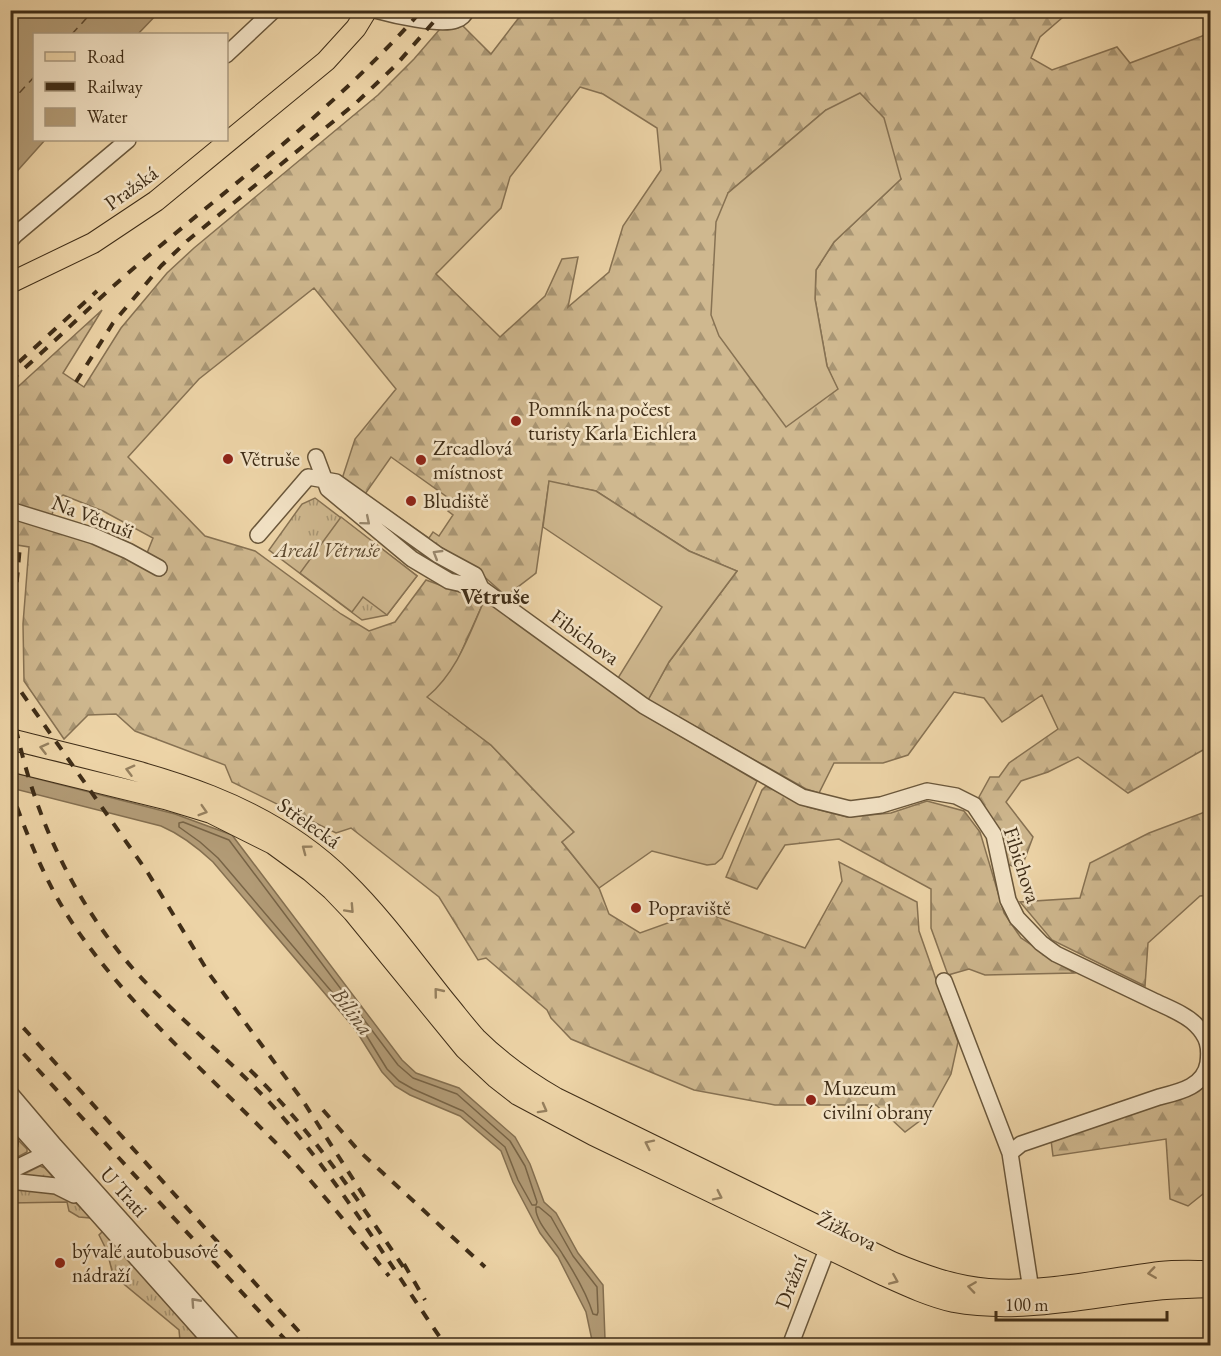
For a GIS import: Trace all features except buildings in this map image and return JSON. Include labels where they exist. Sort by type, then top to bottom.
[{"type":"main road","name":"Pražská","points":[[10,283],[93,243],[156,201],[326,61],[356,28],[367,10]]},
{"type":"main road","name":"Střelecká","points":[[10,740],[174,782],[218,797],[249,811],[281,830],[344,880],[398,940],[500,1070]]},
{"type":"main road","name":"Střelecká","points":[[10,761],[165,799],[211,813],[273,844],[310,871],[352,912],[465,1049],[500,1070]]},
{"type":"main road","name":"Žižkova","points":[[500,1070],[518,1095],[548,1112],[830,1241],[917,1290],[952,1301],[984,1306],[1032,1306],[1158,1289],[1210,1287]]},
{"type":"main road","name":"Žižkova","points":[[830,1241],[935,1278],[987,1289],[1031,1290],[1164,1272],[1210,1271]]},
{"type":"street","points":[[228,53],[274,10]]},
{"type":"street","points":[[375,10],[397,16],[450,22],[459,19],[467,10]]},
{"type":"street","points":[[10,241],[127,141]]},
{"type":"street","points":[[316,457],[326,480]]},
{"type":"street","points":[[258,535],[308,477],[326,480]]},
{"type":"street","name":"Fibichova","points":[[326,480],[336,482],[438,555],[475,575],[482,588],[644,706],[802,797],[850,809],[881,805],[927,791],[956,796],[974,805],[994,835],[1008,900],[1017,918],[1041,943],[1056,954],[1163,1005],[1195,1023],[1204,1035],[1210,1049],[1206,1071],[1195,1084],[1179,1092],[1021,1144],[1010,1153]]},
{"type":"street","name":"Na Větruši","points":[[10,510],[94,536],[159,568]]},
{"type":"street","points":[[944,981],[1010,1153],[1031,1290]]},
{"type":"street","name":"U Trati","points":[[10,1093],[84,1201],[215,1346]]},
{"type":"street","name":"U Trati","points":[[10,1116],[49,1151],[234,1346]]},
{"type":"street","points":[[10,1171],[49,1151]]},
{"type":"street","name":"U Trati","points":[[10,1181],[56,1186],[84,1201]]},
{"type":"street","name":"Drážní","points":[[790,1346],[830,1241]]},
{"type":"green space","points":[[524,11],[1070,11],[1040,37],[1031,58],[1052,70],[1117,47],[1130,63],[1210,33],[1210,746],[1128,793],[1078,757],[1048,772],[1021,781],[1006,802],[1033,837],[1021,869],[1006,864],[979,797],[990,777],[999,777],[1009,763],[1058,729],[1042,695],[1002,722],[984,698],[954,692],[908,755],[883,763],[834,763],[819,793],[806,789],[648,700],[669,662],[737,571],[689,551],[596,491],[549,482],[536,573],[506,596],[479,572],[341,482],[355,439],[396,389],[314,288],[199,379],[128,457],[205,536],[255,551],[341,614],[369,631],[395,622],[426,580],[484,601],[454,668],[428,697],[491,745],[574,832],[562,842],[599,888],[609,914],[640,933],[701,911],[805,948],[842,881],[839,862],[917,902],[919,931],[958,1042],[951,1074],[929,1114],[905,1132],[876,1105],[775,1105],[694,1090],[571,1039],[551,1018],[547,1010],[486,958],[478,960],[439,897],[351,828],[336,833],[232,782],[225,765],[135,731],[116,714],[88,715],[64,739],[24,681],[23,624],[29,547],[11,544],[10,394],[102,310],[63,373],[84,387],[121,328],[167,273],[378,95],[414,59],[452,15],[491,54]],"holes":[[[580,87],[603,94],[657,128],[661,170],[623,226],[609,272],[568,307],[578,257],[562,259],[545,296],[500,337],[436,274],[501,208],[510,177]],[[826,110],[901,179],[834,242],[816,270],[815,299],[827,366],[837,389],[728,193]],[[391,457],[454,502],[448,511],[453,515],[439,536],[433,532],[429,538],[365,494]],[[63,495],[103,511],[153,538],[143,563],[50,525],[55,501]]]},
{"type":"green space","points":[[860,93],[884,118],[901,179],[834,242],[816,270],[815,299],[827,366],[838,389],[786,427],[719,336],[711,315],[716,222],[728,193],[826,110]]},
{"type":"green space","points":[[549,481],[596,491],[689,551],[737,571],[669,662],[648,700],[618,678],[662,607],[543,527]]},
{"type":"green space","name":"Areál Větruše","points":[[315,498],[417,576],[387,615],[362,620],[269,550],[302,504]]},
{"type":"green space","name":"Areál Větruše","points":[[341,517],[417,576],[387,615],[363,597],[352,612],[300,573]]},
{"type":"green space","points":[[484,601],[505,609],[639,712],[757,781],[722,858],[715,864],[707,865],[652,851],[599,888],[562,842],[574,832],[491,745],[427,697],[454,665]]},
{"type":"green space","points":[[766,786],[808,807],[847,817],[891,813],[927,801],[964,811],[980,832],[1004,913],[1021,938],[1074,973],[985,975],[969,969],[948,975],[931,928],[931,889],[839,839],[785,845],[757,889],[726,877],[762,790]]},
{"type":"green space","points":[[1210,810],[1210,895],[1200,896],[1148,943],[1145,986],[1052,940],[1020,902],[1080,898],[1090,863],[1149,833]]},
{"type":"green space","points":[[1210,1075],[1210,1196],[1203,1194],[1188,1206],[1170,1199],[1166,1139],[1053,1156],[1051,1140],[1206,1087]]},
{"type":"green space","points":[[19,1141],[27,1152],[14,1159],[17,1142]]},
{"type":"green space","points":[[40,1166],[45,1168],[52,1178],[23,1176],[24,1174]]},
{"type":"green space","points":[[10,1187],[47,1189],[64,1194],[91,1218],[79,1217],[69,1211],[67,1202],[11,1203]]},
{"type":"green space","points":[[103,1231],[205,1345],[184,1345],[180,1341],[179,1330],[113,1275],[107,1251],[99,1235]]},
{"type":"water","points":[[11,10],[160,11],[139,33],[33,33],[33,141],[44,141],[11,178]]},
{"type":"water","name":"Bílina","points":[[11,772],[175,814],[232,835],[402,1060],[416,1073],[459,1088],[515,1137],[530,1164],[544,1202],[556,1213],[578,1253],[603,1285],[605,1339],[608,1345],[593,1345],[586,1312],[558,1257],[540,1233],[513,1182],[501,1151],[460,1116],[410,1095],[395,1086],[382,1072],[355,1029],[213,862],[176,833],[161,826],[11,788]]},
{"type":"ferry route","points":[[73,33],[94,10]]},
{"type":"ferry route","points":[[10,103],[33,78]]},
{"type":"railway","points":[[10,381],[124,276],[322,110],[357,78],[422,10]]},
{"type":"railway","points":[[76,382],[113,323],[161,266],[187,241],[356,103],[396,65],[444,10]]},
{"type":"railway","points":[[19,362],[97,291]]},
{"type":"railway","points":[[14,662],[13,623],[20,546]]},
{"type":"railway","points":[[10,676],[148,873],[210,975],[303,1101],[369,1204]]},
{"type":"railway","points":[[12,709],[20,747],[44,822],[78,892],[99,925],[149,986],[248,1080],[302,1140],[366,1227],[446,1346]]},
{"type":"railway","points":[[10,788],[45,875],[73,924],[95,954],[118,983],[168,1037],[289,1157],[389,1276]]},
{"type":"railway","points":[[10,1013],[312,1346]]},
{"type":"railway","points":[[10,1039],[291,1346]]},
{"type":"railway","points":[[250,1070],[294,1116],[314,1141],[406,1271]]},
{"type":"railway","points":[[323,1110],[358,1150],[485,1267]]},
{"type":"railway","points":[[404,1264],[425,1300]]},
{"type":"place","name":"Pomník na počest turisty Karla Eichlera","points":[[516,421]]},
{"type":"place","name":"Větruše","points":[[228,459]]},
{"type":"place","name":"Zrcadlová místnost","points":[[421,460]]},
{"type":"place","name":"Bludiště","points":[[411,501]]},
{"type":"place","name":"Popraviště","points":[[636,908]]},
{"type":"place","name":"Muzeum civilní obrany","points":[[811,1100]]},
{"type":"place","name":"bývalé autobusové nádraží","points":[[60,1263]]},
{"type":"district","name":"Větruše","points":[[495,596]]}]
